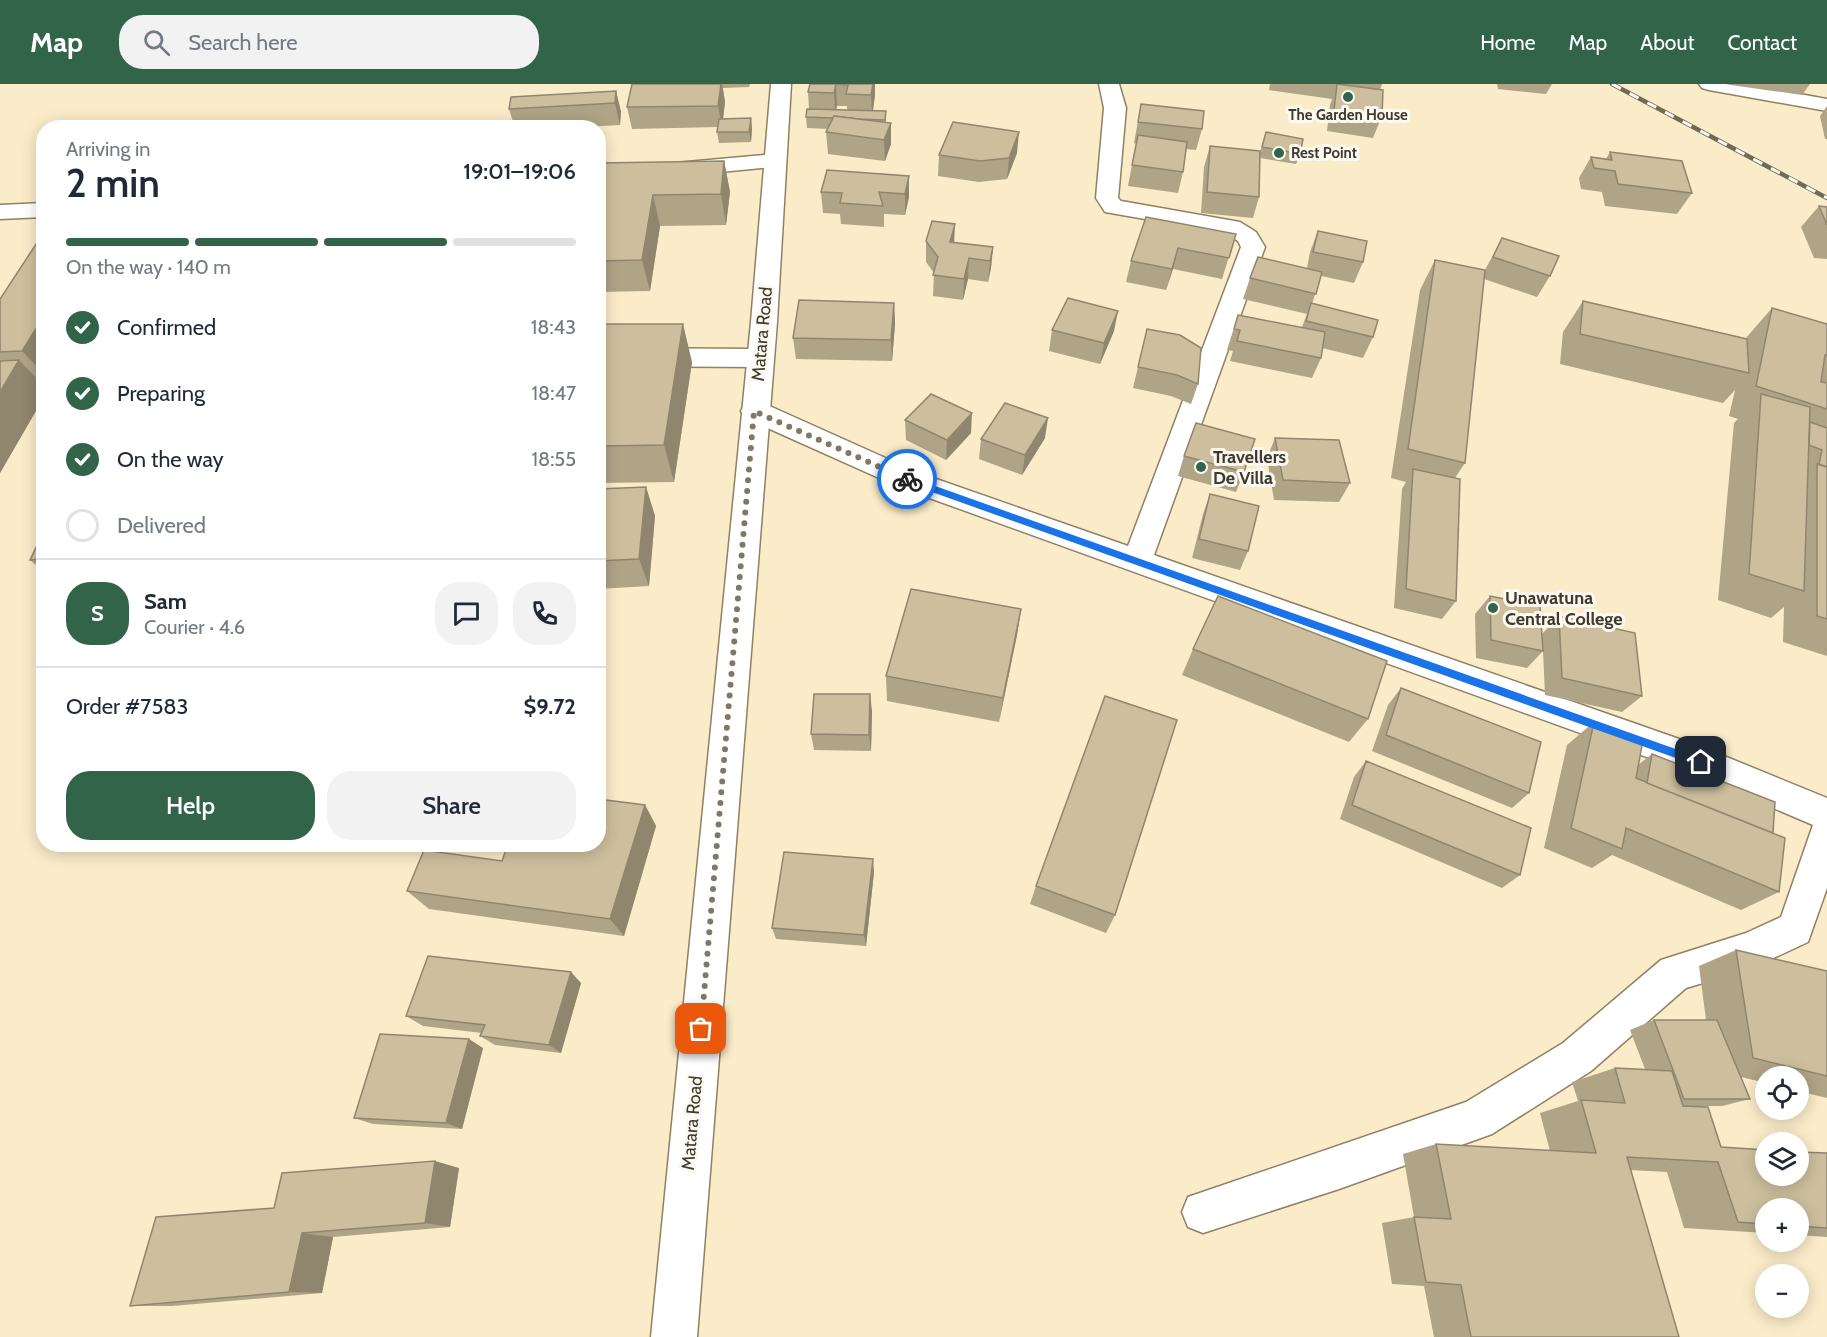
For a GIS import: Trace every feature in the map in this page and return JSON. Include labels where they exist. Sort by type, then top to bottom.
[{"type":"main road","name":"Matara Road","points":[[674,1337],[754,411],[764,322],[781,84]]},
{"type":"main road","points":[[1109,84],[1115,108],[1107,198],[1113,207],[1232,227],[1248,237],[1253,247],[1137,561]]},
{"type":"main road","points":[[1709,84],[1827,105]]},
{"type":"main road","points":[[606,176],[775,161]]},
{"type":"main road","points":[[0,212],[36,210]]},
{"type":"main road","points":[[606,357],[759,358]]},
{"type":"main road","points":[[754,411],[909,480],[1701,762],[1827,814]]},
{"type":"main road","points":[[1203,1212],[1339,1168],[1477,1119],[1577,1057],[1675,973],[1750,950],[1795,929],[1827,834]]},
{"type":"building","points":[[632,84],[721,84],[718,106],[627,107]]},
{"type":"building","points":[[810,84],[836,84],[834,93],[808,92]]},
{"type":"building","points":[[836,84],[873,84],[871,95],[846,94],[848,85]]},
{"type":"building","points":[[1337,84],[1383,90],[1382,116],[1334,110]]},
{"type":"building","points":[[616,91],[615,103],[509,109],[511,97]]},
{"type":"building","points":[[1141,104],[1204,111],[1202,129],[1138,122]]},
{"type":"building","points":[[807,109],[886,111],[885,120],[834,116],[833,118],[806,117]]},
{"type":"building","points":[[834,116],[891,123],[884,140],[826,132]]},
{"type":"building","points":[[751,118],[749,132],[717,132],[719,119]]},
{"type":"building","points":[[953,122],[1019,132],[1009,158],[980,161],[939,155]]},
{"type":"building","points":[[1266,132],[1303,139],[1300,154],[1262,147]]},
{"type":"building","points":[[1138,135],[1187,142],[1183,172],[1132,165]]},
{"type":"building","points":[[1210,146],[1260,151],[1259,197],[1207,192]]},
{"type":"building","points":[[1610,152],[1682,161],[1692,193],[1618,184],[1615,171],[1594,168],[1591,157],[1612,160]]},
{"type":"building","points":[[724,161],[721,194],[653,195],[642,260],[606,261],[606,163]]},
{"type":"building","points":[[827,170],[909,176],[905,194],[879,192],[883,206],[840,203],[842,193],[821,192]]},
{"type":"building","points":[[1819,206],[1827,207],[1827,225]]},
{"type":"building","points":[[1146,217],[1236,234],[1229,258],[1178,248],[1172,269],[1131,261]]},
{"type":"building","points":[[932,221],[955,224],[950,242],[993,247],[990,261],[969,258],[964,279],[933,275],[938,257],[926,241]]},
{"type":"building","points":[[1318,231],[1367,241],[1363,262],[1313,252]]},
{"type":"building","points":[[1502,238],[1559,256],[1550,276],[1493,257]]},
{"type":"building","points":[[36,244],[36,329],[22,351],[0,352],[0,299]]},
{"type":"building","points":[[1258,257],[1322,272],[1316,294],[1250,278]]},
{"type":"building","points":[[1435,260],[1485,270],[1465,463],[1408,449]]},
{"type":"building","points":[[1068,298],[1118,311],[1104,343],[1052,330]]},
{"type":"building","points":[[799,300],[894,303],[891,340],[793,338]]},
{"type":"building","points":[[1583,301],[1747,339],[1749,373],[1580,334]]},
{"type":"building","points":[[1311,303],[1378,320],[1373,337],[1306,321]]},
{"type":"building","points":[[1772,308],[1827,324],[1827,355],[1825,355],[1821,382],[1827,383],[1827,409],[1756,386]]},
{"type":"building","points":[[1238,315],[1325,332],[1321,358],[1237,341],[1240,330],[1234,329]]},
{"type":"building","points":[[606,324],[683,324],[664,445],[606,446]]},
{"type":"building","points":[[1147,329],[1180,335],[1201,348],[1198,384],[1177,375],[1138,367]]},
{"type":"building","points":[[19,360],[0,392],[0,361]]},
{"type":"building","points":[[931,394],[972,413],[947,440],[905,420]]},
{"type":"building","points":[[1761,394],[1810,407],[1804,591],[1749,574]]},
{"type":"building","points":[[1005,403],[1048,418],[1025,455],[981,439]]},
{"type":"building","points":[[1810,422],[1827,428],[1827,467],[1819,464],[1822,450],[1809,445]]},
{"type":"building","points":[[1196,423],[1255,439],[1244,472],[1184,456]]},
{"type":"building","points":[[1275,438],[1339,440],[1350,483],[1283,480]]},
{"type":"building","points":[[1817,464],[1827,467],[1827,619],[1817,616]]},
{"type":"building","points":[[1413,469],[1460,479],[1456,601],[1406,589]]},
{"type":"building","points":[[646,487],[639,559],[606,561],[606,489]]},
{"type":"building","points":[[1210,494],[1259,506],[1248,551],[1199,539]]},
{"type":"building","points":[[36,548],[36,560],[30,560]]},
{"type":"building","points":[[911,589],[1021,609],[1003,698],[886,676]]},
{"type":"building","points":[[1218,596],[1387,661],[1368,719],[1193,649]]},
{"type":"building","points":[[1490,596],[1540,606],[1543,651],[1491,640]]},
{"type":"building","points":[[1559,616],[1635,633],[1642,696],[1562,678]]},
{"type":"building","points":[[1401,688],[1541,742],[1529,793],[1386,735]]},
{"type":"building","points":[[814,694],[870,694],[869,735],[811,734]]},
{"type":"building","points":[[1105,696],[1177,720],[1115,915],[1036,886]]},
{"type":"building","points":[[1594,722],[1643,740],[1636,778],[1785,838],[1779,892],[1626,828],[1622,849],[1571,828]]},
{"type":"building","points":[[1652,754],[1775,802],[1773,833],[1647,783]]},
{"type":"building","points":[[1366,761],[1531,828],[1520,875],[1352,805]]},
{"type":"building","points":[[606,800],[645,805],[610,919],[407,891],[423,852],[502,861],[505,852],[606,852]]},
{"type":"building","points":[[784,852],[873,859],[864,935],[772,928]]},
{"type":"building","points":[[1736,950],[1827,971],[1827,1076],[1809,1072],[1809,1066],[1786,1066],[1753,1058]]},
{"type":"building","points":[[428,956],[571,972],[549,1045],[480,1036],[485,1025],[406,1016]]},
{"type":"building","points":[[1654,1020],[1717,1020],[1750,1099],[1684,1099]]},
{"type":"building","points":[[380,1034],[469,1039],[446,1123],[354,1118]]},
{"type":"building","points":[[1615,1068],[1672,1071],[1683,1106],[1708,1107],[1721,1147],[1755,1149],[1755,1186],[1809,1186],[1809,1152],[1827,1153],[1827,1228],[1809,1227],[1809,1198],[1755,1198],[1755,1223],[1738,1222],[1718,1162],[1627,1157],[1679,1337],[1471,1337],[1461,1285],[1426,1282],[1414,1217],[1451,1219],[1436,1144],[1596,1153],[1581,1100],[1625,1103]]},
{"type":"building","points":[[435,1161],[425,1223],[302,1233],[289,1292],[130,1306],[156,1217],[274,1208],[282,1173]]},
{"type":"railway","points":[[1612,84],[1827,198]]},
{"type":"way so far","points":[[701,1029],[754,411],[907,479]]},
{"type":"place","name":"The Garden House","points":[[1348,97]]},
{"type":"place","name":"Rest Point","points":[[1279,153]]},
{"type":"place","name":"Travellers De Villa","points":[[1201,467]]},
{"type":"place","name":"Unawatuna Central College","points":[[1493,608]]},
{"type":"route","points":[[907,479],[1701,762]]}]
